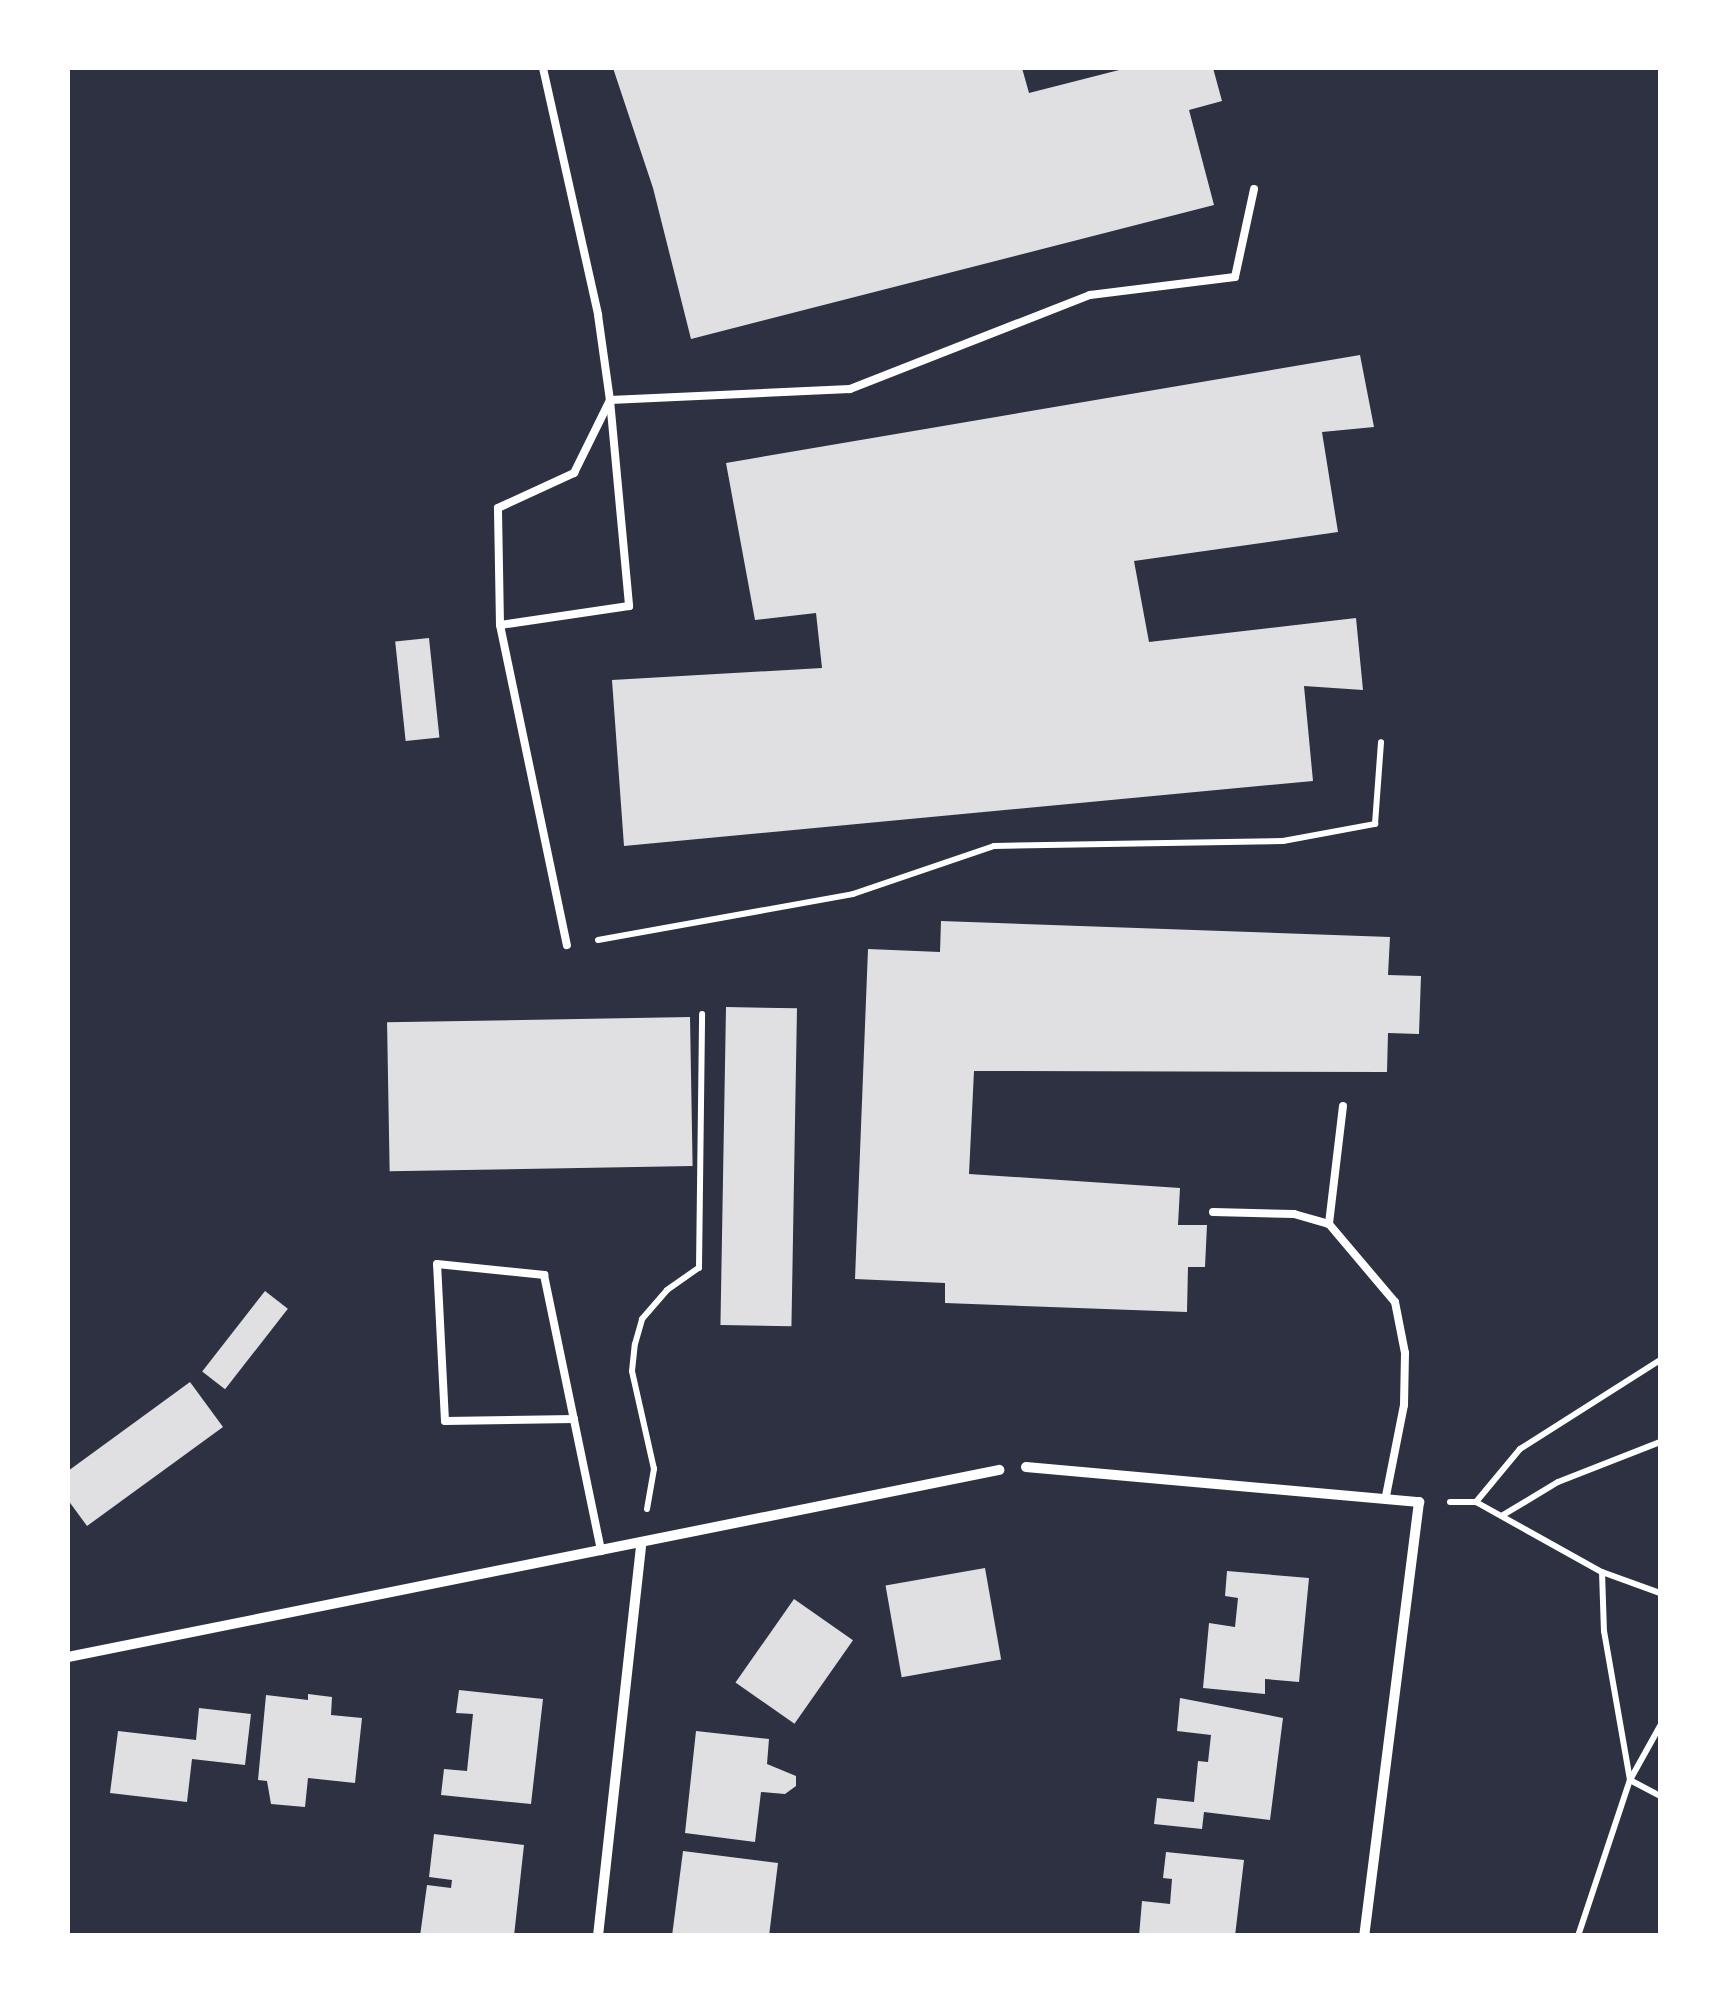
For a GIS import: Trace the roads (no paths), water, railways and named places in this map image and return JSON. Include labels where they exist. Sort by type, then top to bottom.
[{"type":"street","points":[[1026,1467],[1386,1496],[1419,1502],[1364,1936]]},
{"type":"street","points":[[68,1657],[641,1545],[999,1470]]},
{"type":"street","points":[[598,1936],[641,1545]]},
{"type":"lane","points":[[500,625],[629,606],[598,314],[543,68]]},
{"type":"lane","points":[[610,400],[850,389],[1090,295],[1236,276],[1254,190]]},
{"type":"lane","points":[[567,945],[500,625],[498,508],[574,473],[610,400]]},
{"type":"lane","points":[[1329,1224],[1343,1106]]},
{"type":"lane","points":[[1213,1212],[1294,1214],[1329,1224],[1400,1311],[1404,1405],[1386,1496]]},
{"type":"lane","points":[[574,1419],[445,1420],[437,1264],[544,1275],[574,1419],[601,1551]]}]
